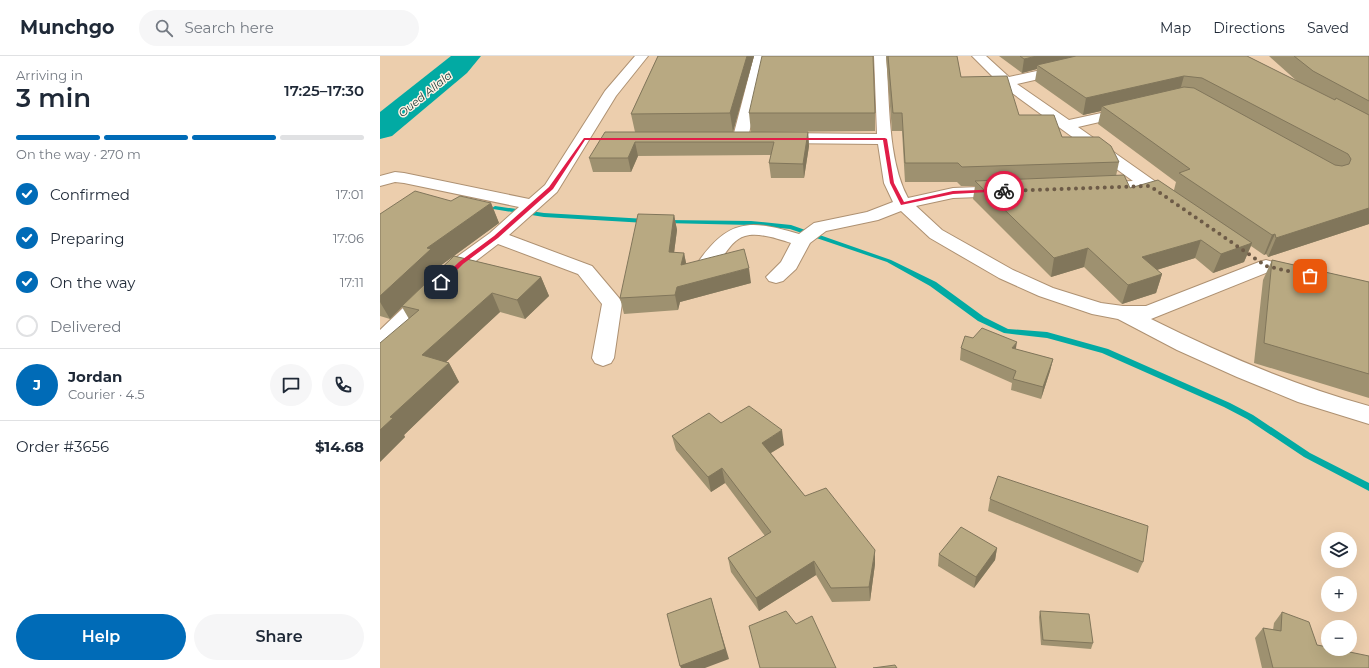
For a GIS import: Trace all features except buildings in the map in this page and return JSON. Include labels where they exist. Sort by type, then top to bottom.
[{"type":"street","points":[[380,342],[461,263],[496,237],[551,188],[584,139],[610,94],[642,56]]},
{"type":"street","points":[[753,138],[760,56]]},
{"type":"street","points":[[880,56],[885,139],[892,183],[903,204],[936,234],[1006,274],[1046,292],[1098,309],[1123,313],[1148,313],[1273,268],[1246,253]]},
{"type":"street","points":[[978,56],[1006,82],[1157,190],[1087,188]]},
{"type":"street","points":[[1006,82],[1122,56]]},
{"type":"street","points":[[1068,125],[1142,108]]},
{"type":"street","points":[[701,138],[885,139]]},
{"type":"street","points":[[584,139],[599,139]]},
{"type":"street","points":[[380,181],[395,177],[404,178],[531,206]]},
{"type":"street","points":[[776,277],[789,265],[802,240],[820,227],[872,216],[903,204],[953,193],[1024,190]]},
{"type":"street","points":[[706,265],[731,236],[739,232],[769,232],[802,240]]},
{"type":"street","points":[[496,237],[585,270],[612,303],[603,358]]},
{"type":"street","points":[[1123,313],[1180,342],[1272,382],[1369,415]]},
{"type":"waterway","name":"Oued Allala","points":[[380,129],[429,88],[457,67],[467,56]]},
{"type":"waterway","points":[[495,208],[544,215],[646,221]]},
{"type":"waterway","points":[[666,222],[751,223],[791,227],[889,261],[933,284],[981,319],[1007,331],[1047,335],[1105,351],[1227,405],[1250,417],[1307,455],[1369,487]]},
{"type":"way so far","points":[[1004,191],[1150,186],[1266,266],[1310,276]]},
{"type":"route","points":[[441,282],[461,263],[496,237],[551,188],[584,139],[885,139],[892,183],[903,204],[953,193],[1004,191]]}]
